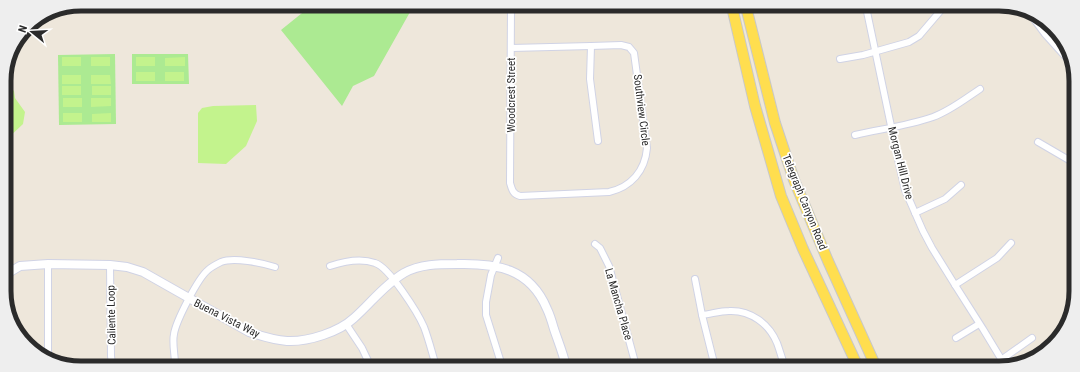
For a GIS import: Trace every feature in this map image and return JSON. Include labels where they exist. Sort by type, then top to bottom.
[{"type":"main road","name":"Telegraph Canyon Road","points":[[733,11],[755,106],[781,196],[803,249],[855,361]]},
{"type":"main road","name":"Telegraph Canyon Road","points":[[747,11],[775,123],[794,180],[828,261],[873,361]]},
{"type":"street","name":"Woodcrest Street","points":[[510,184],[511,11]]},
{"type":"street","name":"Morgan Hill Drive","points":[[867,11],[899,164],[906,190],[923,231],[1001,360]]},
{"type":"street","points":[[840,59],[875,52],[909,42],[919,36],[940,11]]},
{"type":"street","points":[[1036,22],[1065,56]]},
{"type":"street","name":"Southview Circle","points":[[510,184],[512,191],[520,196],[609,192],[629,184],[635,178],[645,160],[647,148],[634,53],[629,47],[624,45],[511,48]]},
{"type":"street","points":[[591,46],[590,79],[598,141]]},
{"type":"street","points":[[855,134],[892,128],[933,117],[959,104],[980,89]]},
{"type":"street","points":[[1038,142],[1069,160]]},
{"type":"street","points":[[915,213],[945,199],[961,185]]},
{"type":"street","points":[[955,285],[997,258],[1011,243]]},
{"type":"street","name":"La Mancha Place","points":[[595,244],[600,248],[609,266],[635,361]]},
{"type":"street","points":[[175,361],[173,335],[178,320],[200,279],[208,270],[220,262],[225,261],[245,261],[275,266]]},
{"type":"street","points":[[330,266],[349,261],[374,262],[382,266],[394,280],[419,316],[425,328],[435,361]]},
{"type":"street","points":[[496,261],[491,275],[486,302],[486,315],[500,361]]},
{"type":"street","name":"Buena Vista Way","points":[[11,271],[20,266],[48,264],[110,265],[127,267],[143,272],[249,332],[264,337],[286,341],[314,338],[329,333],[346,324],[354,318],[381,290],[404,273],[424,266],[496,261],[520,275],[536,289],[547,308],[565,361]]},
{"type":"street","points":[[48,264],[48,353]]},
{"type":"street","name":"Caliente Loop","points":[[110,265],[112,361]]},
{"type":"street","points":[[695,279],[714,361]]},
{"type":"street","points":[[702,315],[734,311],[748,314],[760,320],[766,325],[777,343],[783,361]]},
{"type":"street","points":[[346,324],[368,361]]},
{"type":"street","points":[[956,338],[979,324]]},
{"type":"street","points":[[1001,360],[1032,338]]},
{"type":"green space","points":[[305,11],[411,11],[374,76],[353,86],[342,106],[281,30]]},
{"type":"green space","points":[[115,54],[116,124],[59,125],[58,55]]},
{"type":"green space","points":[[132,54],[188,54],[189,84],[132,84]]},
{"type":"green space","points":[[62,57],[81,57],[81,66],[62,66]]},
{"type":"green space","points":[[91,57],[110,57],[110,66],[91,66]]},
{"type":"green space","points":[[136,57],[155,57],[155,66],[136,66]]},
{"type":"green space","points":[[185,57],[185,66],[165,66],[165,58]]},
{"type":"green space","points":[[136,72],[155,72],[155,81],[136,81]]},
{"type":"green space","points":[[165,72],[184,72],[184,81],[165,81]]},
{"type":"green space","points":[[62,75],[81,75],[81,84],[62,84]]},
{"type":"green space","points":[[91,75],[110,75],[111,84],[91,84]]},
{"type":"green space","points":[[62,86],[81,86],[81,95],[62,95]]},
{"type":"green space","points":[[92,86],[111,86],[111,95],[92,95]]},
{"type":"green space","points":[[11,88],[14,91],[15,98],[25,112],[23,124],[11,135]]},
{"type":"green space","points":[[63,98],[82,98],[82,107],[63,107]]},
{"type":"green space","points":[[91,98],[111,98],[111,106],[91,107]]},
{"type":"green space","points":[[256,105],[257,121],[246,146],[226,164],[198,163],[198,113],[202,108],[213,106]]},
{"type":"green space","points":[[63,113],[82,113],[82,122],[63,122]]},
{"type":"green space","points":[[111,113],[111,122],[92,122],[92,114]]}]
